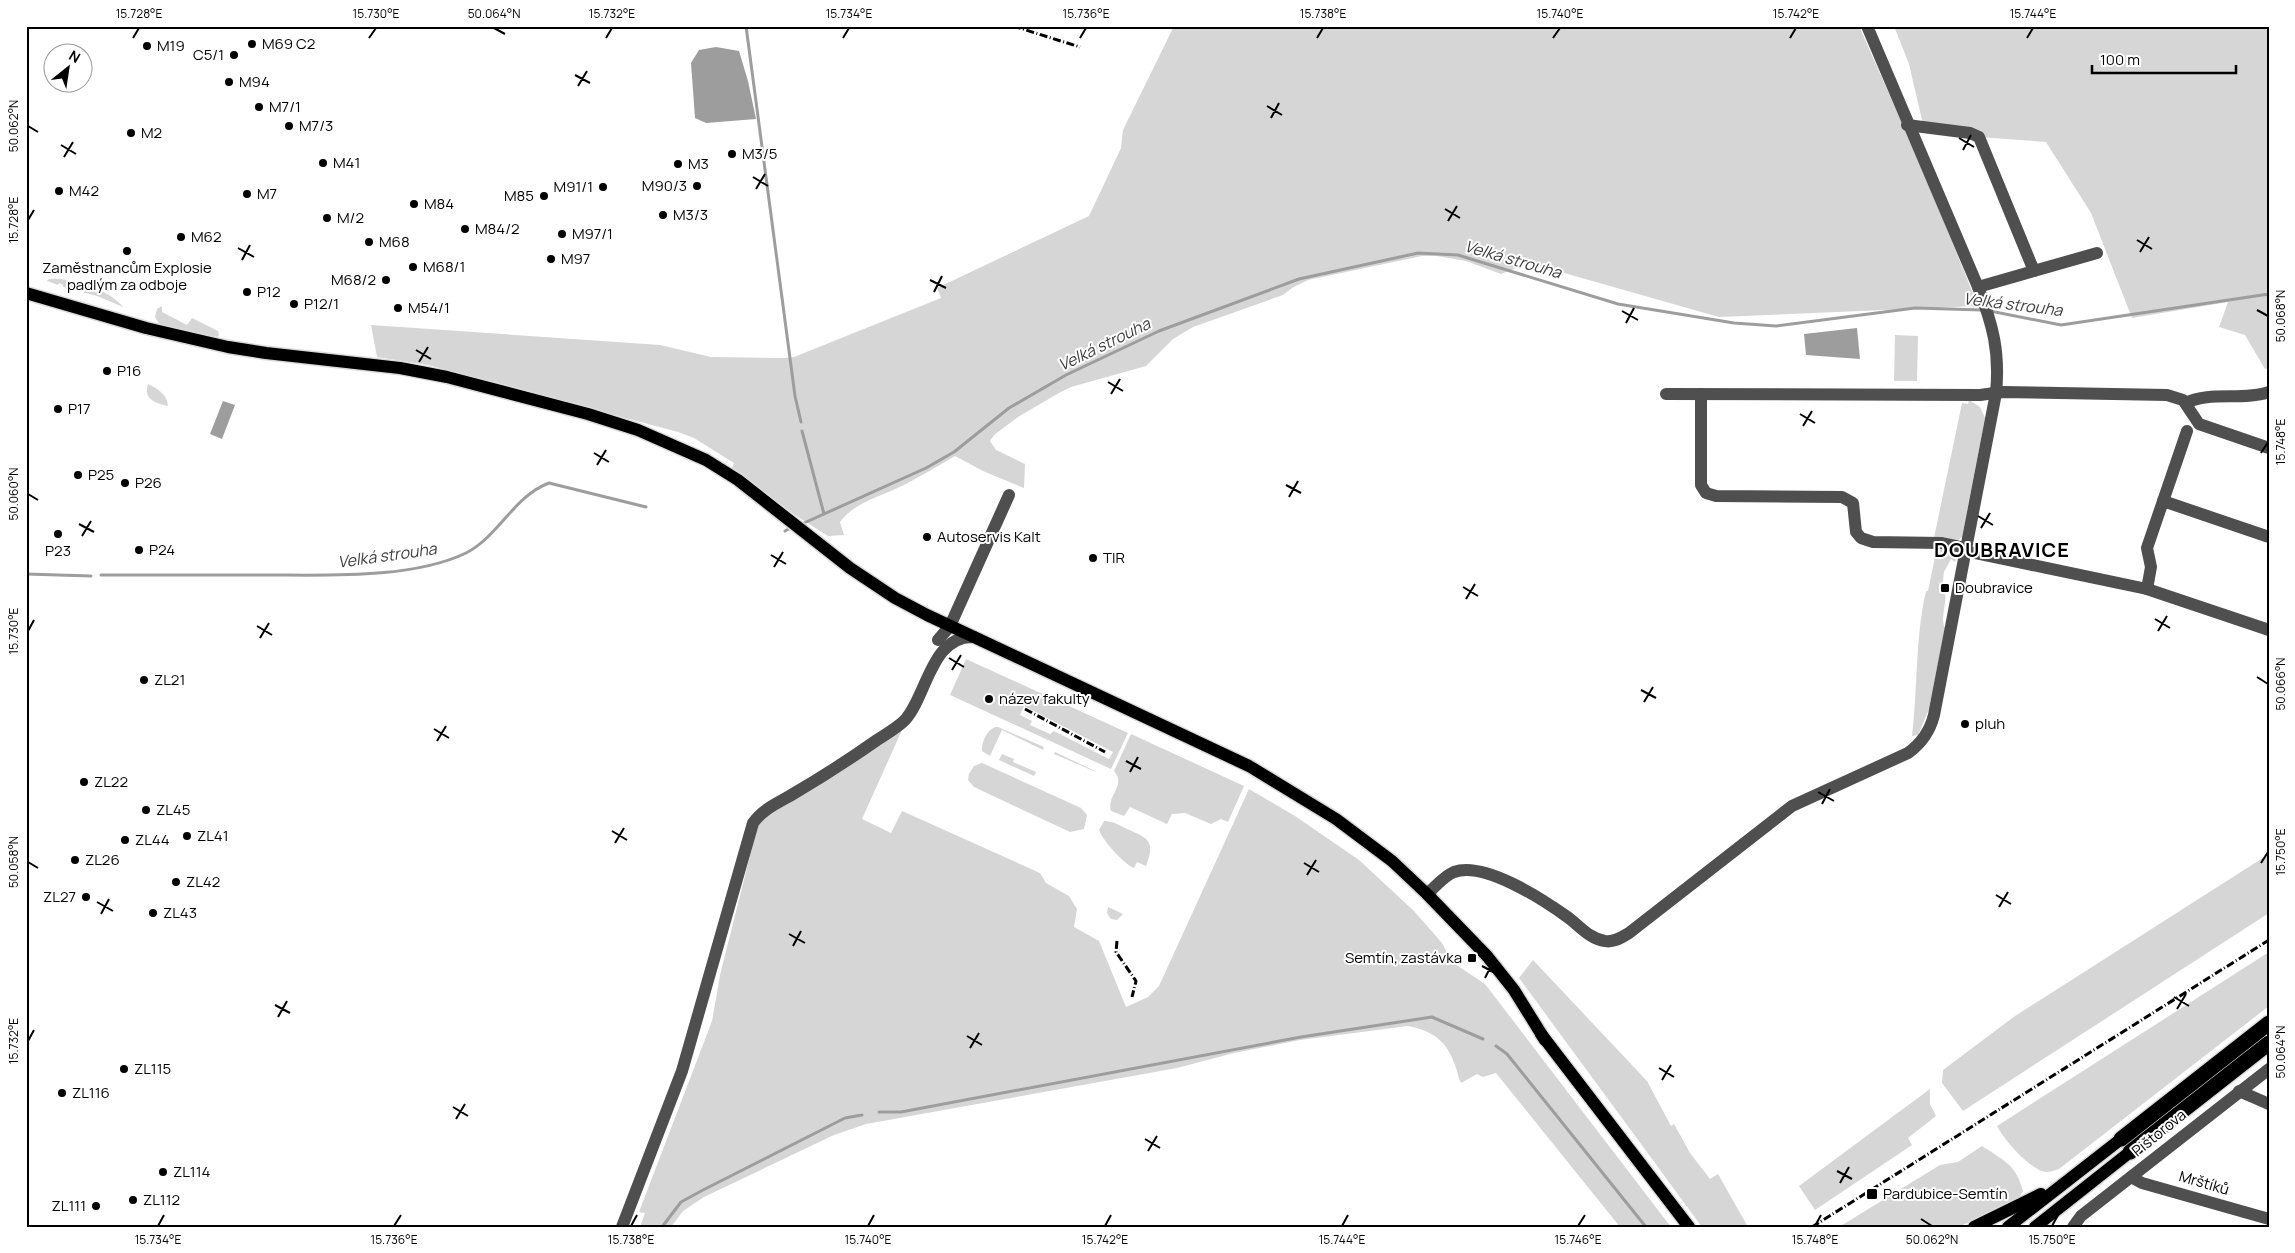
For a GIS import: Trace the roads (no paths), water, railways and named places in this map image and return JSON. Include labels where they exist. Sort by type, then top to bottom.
[{"type":"highway","points":[[2121,1139],[2269,1023]]},
{"type":"highway","points":[[2130,1152],[2269,1043]]},
{"type":"main road","points":[[26,292],[146,328],[191,339],[266,353],[424,372],[483,386],[615,422],[659,438],[706,460],[756,492],[811,538],[868,581],[927,615],[1226,754],[1275,780],[1363,838],[1428,894],[1504,976],[1546,1040],[1689,1227]]},
{"type":"main road","points":[[2008,1227],[2121,1139]]},
{"type":"main road","points":[[2035,1227],[2130,1152]]},
{"type":"main road","points":[[1974,1227],[2064,1183]]},
{"type":"main road","points":[[2043,1227],[2074,1196]]},
{"type":"main road","points":[[1982,1227],[1996,1216]]},
{"type":"street","points":[[1428,894],[1453,872],[1466,870],[1480,871],[1543,901],[1593,937],[1609,941],[1624,936],[1792,806],[1902,756],[1920,743],[1928,731],[1934,715],[1996,393],[1998,356],[1995,336],[1985,305],[1867,26]]},
{"type":"street","points":[[1908,125],[1970,133],[1978,137],[2034,271]]},
{"type":"street","points":[[1978,288],[2097,253]]},
{"type":"street","points":[[2186,403],[2196,398],[2248,397],[2269,392]]},
{"type":"street","points":[[1666,394],[1980,395],[1996,393],[2167,395],[2179,398],[2186,403],[2199,424],[2269,448]]},
{"type":"street","points":[[1701,394],[1701,485],[1706,493],[1716,496],[1842,497],[1853,503],[1856,532],[1866,541],[1937,542],[2147,590],[2269,630]]},
{"type":"street","points":[[2147,590],[2151,567],[2147,548],[2186,431]]},
{"type":"street","points":[[622,1227],[682,1072],[753,823],[772,805],[856,755],[905,720],[944,642],[1009,495]]},
{"type":"street","points":[[2163,501],[2269,537]]},
{"type":"street","points":[[927,615],[937,628],[944,642]]},
{"type":"street","points":[[944,642],[974,637]]},
{"type":"street","name":"Pištorova","points":[[2073,1227],[2081,1216],[2269,1069]]},
{"type":"street","points":[[2239,1092],[2269,1104]]},
{"type":"street","name":"Mrštíků","points":[[2131,1176],[2142,1183],[2269,1219]]},
{"type":"waterway","points":[[746,26],[795,396],[801,422]]},
{"type":"waterway","name":"Velká strouha","points":[[804,523],[926,468],[954,452],[1009,408],[1066,375],[1159,331],[1299,279],[1418,253],[1458,255],[1618,304],[1734,323],[1776,326],[1915,308],[1982,310]]},
{"type":"waterway","name":"Velká strouha","points":[[1990,311],[2061,325],[2269,294]]},
{"type":"waterway","points":[[802,431],[824,514]]},
{"type":"waterway","name":"Velká strouha","points":[[101,575],[342,575],[369,574],[421,567],[466,553],[478,546],[526,497],[549,483],[646,507]]},
{"type":"waterway","name":"Velká strouha","points":[[785,531],[789,529]]},
{"type":"waterway","name":"Velká strouha","points":[[26,574],[91,576]]},
{"type":"waterway","points":[[879,1112],[901,1112],[1301,1037],[1432,1017],[1483,1039]]},
{"type":"waterway","points":[[1496,1046],[1507,1054],[1646,1227]]},
{"type":"waterway","points":[[662,1227],[681,1202],[845,1118],[862,1115]]},
{"type":"railway","points":[[1013,26],[1080,47]]},
{"type":"railway","points":[[1025,709],[1105,752]]},
{"type":"railway","points":[[1812,1227],[2269,940]]},
{"type":"railway","points":[[1117,941],[1116,952],[1136,981],[1132,997]]},
{"type":"place","name":"M69 C2","points":[[252,44]]},
{"type":"place","name":"M19","points":[[147,46]]},
{"type":"place","name":"C5/1","points":[[234,55]]},
{"type":"place","name":"M94","points":[[229,82]]},
{"type":"place","name":"M7/1","points":[[259,107]]},
{"type":"place","name":"M7/3","points":[[289,126]]},
{"type":"place","name":"M2","points":[[131,133]]},
{"type":"place","name":"M3/5","points":[[732,154]]},
{"type":"place","name":"M41","points":[[323,163]]},
{"type":"place","name":"M3","points":[[678,164]]},
{"type":"place","name":"M90/3","points":[[697,186]]},
{"type":"place","name":"M91/1","points":[[603,187]]},
{"type":"place","name":"M42","points":[[59,191]]},
{"type":"place","name":"M7","points":[[247,194]]},
{"type":"place","name":"M85","points":[[544,196]]},
{"type":"place","name":"M84","points":[[414,204]]},
{"type":"place","name":"M3/3","points":[[663,215]]},
{"type":"place","name":"M/2","points":[[327,218]]},
{"type":"place","name":"M84/2","points":[[465,229]]},
{"type":"place","name":"M97/1","points":[[562,234]]},
{"type":"place","name":"M62","points":[[181,237]]},
{"type":"place","name":"M68","points":[[369,242]]},
{"type":"place","name":"Zaměstnancům Explosie padlým za odboje","points":[[127,251]]},
{"type":"place","name":"M97","points":[[551,259]]},
{"type":"place","name":"M68/1","points":[[413,267]]},
{"type":"place","name":"M68/2","points":[[386,280]]},
{"type":"place","name":"P12","points":[[247,292]]},
{"type":"place","name":"P12/1","points":[[294,304]]},
{"type":"place","name":"M54/1","points":[[398,308]]},
{"type":"place","name":"P16","points":[[107,371]]},
{"type":"place","name":"P17","points":[[58,409]]},
{"type":"place","name":"P25","points":[[78,475]]},
{"type":"place","name":"P26","points":[[125,483]]},
{"type":"place","name":"P23","points":[[58,534]]},
{"type":"place","name":"Autoservis Kalt","points":[[927,537]]},
{"type":"place","name":"P24","points":[[139,550]]},
{"type":"place","name":"TIR","points":[[1093,558]]},
{"type":"place","name":"Doubravice","points":[[1945,588]]},
{"type":"place","name":"ZL21","points":[[144,680]]},
{"type":"place","name":"název fakulty","points":[[989,699]]},
{"type":"place","name":"pluh","points":[[1965,724]]},
{"type":"place","name":"ZL22","points":[[84,782]]},
{"type":"place","name":"ZL45","points":[[146,810]]},
{"type":"place","name":"ZL41","points":[[187,836]]},
{"type":"place","name":"ZL44","points":[[125,840]]},
{"type":"place","name":"ZL26","points":[[75,860]]},
{"type":"place","name":"ZL42","points":[[176,882]]},
{"type":"place","name":"ZL27","points":[[86,897]]},
{"type":"place","name":"ZL43","points":[[153,913]]},
{"type":"place","name":"Semtín, zastávka","points":[[1472,958]]},
{"type":"place","name":"ZL115","points":[[124,1069]]},
{"type":"place","name":"ZL116","points":[[62,1093]]},
{"type":"place","name":"ZL114","points":[[163,1172]]},
{"type":"place","name":"Pardubice-Semtín","points":[[1872,1194]]},
{"type":"place","name":"ZL112","points":[[133,1200]]},
{"type":"place","name":"ZL111","points":[[96,1206]]},
{"type":"district","name":"DOUBRAVICE","points":[[2002,550]]}]
